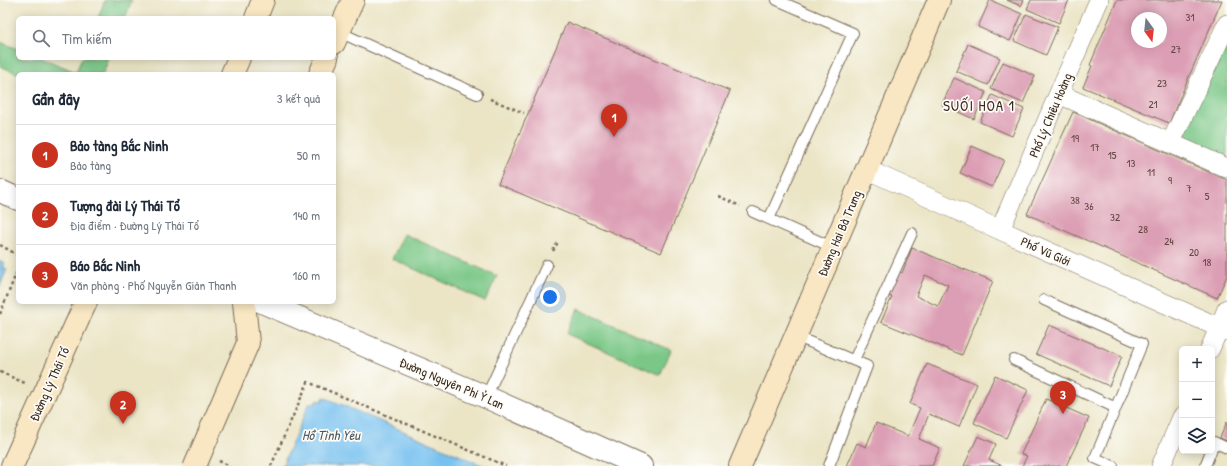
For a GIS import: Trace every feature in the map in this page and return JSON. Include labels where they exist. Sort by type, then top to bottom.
[{"type":"main road","points":[[257,16],[263,0]]},
{"type":"main road","points":[[336,38],[353,0]]},
{"type":"main road","name":"Đường Hai Bà Trưng","points":[[740,466],[832,247],[939,0]]},
{"type":"main road","points":[[233,72],[238,60]]},
{"type":"main road","points":[[321,72],[326,60]]},
{"type":"main road","name":"Đường Lý Thái Tổ","points":[[12,466],[85,304]]},
{"type":"main road","points":[[195,466],[248,343],[244,304]]},
{"type":"street","name":"Phố Lý Chiêu Hoàng","points":[[1000,230],[1099,0]]},
{"type":"street","points":[[1171,142],[1227,24]]},
{"type":"street","points":[[1059,94],[1171,142],[1227,168]]},
{"type":"street","name":"Phố Vũ Giới","points":[[866,169],[1223,329]]},
{"type":"street","points":[[0,191],[16,198]]},
{"type":"street","name":"Đường Nguyên Phi Ỷ Lan","points":[[267,304],[486,397],[641,466]]},
{"type":"street","points":[[1212,346],[1223,329],[1227,309]]},
{"type":"street","points":[[1161,466],[1182,418]]},
{"type":"lane","points":[[769,219],[853,33],[777,0]]},
{"type":"lane","points":[[336,38],[477,94]]},
{"type":"lane","points":[[754,212],[832,247]]},
{"type":"lane","points":[[854,360],[912,233]]},
{"type":"lane","points":[[486,397],[546,265]]},
{"type":"lane","points":[[1044,300],[1142,344],[1095,458],[1113,466]]},
{"type":"lane","points":[[795,336],[868,366],[829,466]]},
{"type":"lane","points":[[1014,360],[1116,408]]},
{"type":"lane","points":[[1215,442],[1227,448]]},
{"type":"lane","points":[[1205,466],[1210,454]]},
{"type":"path","points":[[477,94],[524,113]]},
{"type":"path","points":[[718,196],[754,212]]},
{"type":"path","points":[[0,245],[16,254]]},
{"type":"path","points":[[0,314],[16,274]]},
{"type":"path","points":[[0,372],[27,384]]},
{"type":"path","points":[[271,466],[308,382],[506,466]]},
{"type":"path","points":[[216,460],[230,466]]},
{"type":"green space","points":[[105,0],[132,0],[126,16],[99,16]]},
{"type":"green space","points":[[1227,24],[1227,168],[1171,142]]},
{"type":"green space","points":[[0,42],[16,48],[16,60],[47,60],[76,72],[16,73],[0,66]]},
{"type":"green space","points":[[81,60],[108,60],[104,72],[76,72]]},
{"type":"green space","points":[[404,234],[497,276],[485,301],[392,259]]},
{"type":"green space","points":[[578,309],[671,350],[660,375],[567,334]]},
{"type":"water","points":[[0,261],[5,263],[3,268],[7,269],[0,286]]},
{"type":"water","name":"Hồ Tình Yêu","points":[[324,397],[484,466],[282,466],[310,402],[315,404],[317,400],[322,401]]},
{"type":"building","points":[[990,0],[1022,14],[1010,41],[978,27]]},
{"type":"building","points":[[1007,0],[1024,0],[1021,6]]},
{"type":"building","points":[[1031,0],[1069,0],[1059,23],[1027,9]]},
{"type":"building","points":[[1117,0],[1222,0],[1169,123],[1083,87],[1092,66],[1090,65]]},
{"type":"building","points":[[1026,14],[1058,27],[1046,55],[1014,41]]},
{"type":"building","points":[[567,22],[730,91],[661,253],[498,184]]},
{"type":"building","points":[[968,44],[1000,58],[988,85],[956,71]]},
{"type":"building","points":[[1003,62],[1035,76],[1023,103],[991,89]]},
{"type":"building","points":[[954,78],[986,92],[974,119],[942,105]]},
{"type":"building","points":[[992,95],[1024,109],[1012,136],[980,122]]},
{"type":"building","points":[[1073,112],[1227,180],[1227,276],[1217,298],[1027,214]]},
{"type":"building","points":[[972,146],[1004,160],[992,187],[960,173]]},
{"type":"building","points":[[912,248],[993,281],[962,355],[881,322],[892,297],[886,295],[896,271],[902,273]],"holes":[[[925,275],[948,285],[938,306],[916,296]]]},
{"type":"building","points":[[1049,325],[1122,356],[1109,386],[1036,354]]},
{"type":"building","points":[[927,364],[977,384],[959,427],[929,414],[919,439],[940,448],[932,466],[847,466],[857,443],[866,447],[876,423],[908,436],[920,408],[910,404]]},
{"type":"building","points":[[995,375],[1028,390],[1006,438],[974,423]]},
{"type":"building","points":[[1046,399],[1089,418],[1066,466],[1022,466],[1027,456],[1021,454]]},
{"type":"building","points":[[1227,421],[1227,441],[1220,438]]},
{"type":"building","points":[[978,436],[996,444],[989,460],[1003,466],[964,466]]},
{"type":"place","name":"Bảo tàng Bắc Ninh","points":[[614,137]]},
{"type":"place","name":"Báo Bắc Ninh","points":[[1063,414]]},
{"type":"place","name":"Tượng đài Lý Thái Tổ","points":[[123,424]]},
{"type":"district","name":"SUỐI HOA 1","points":[[979,105]]}]
